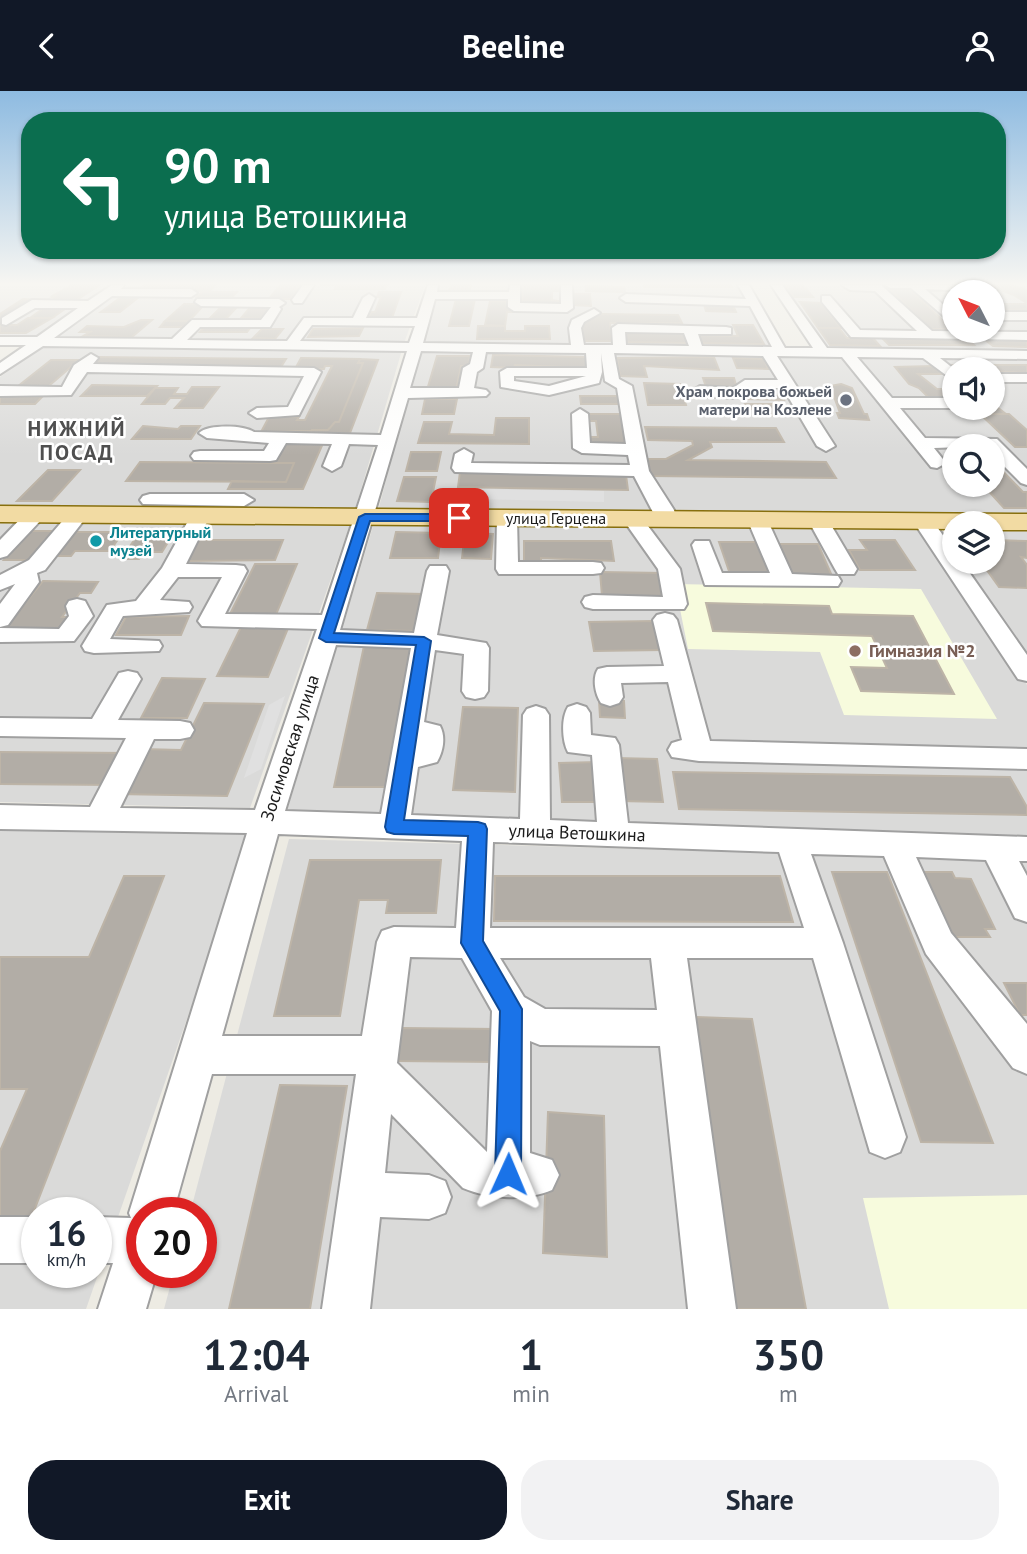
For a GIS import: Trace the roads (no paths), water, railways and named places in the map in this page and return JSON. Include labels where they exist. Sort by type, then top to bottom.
[{"type":"main road","name":"улица Герцена","points":[[0,515],[189,511],[365,517],[1027,523]]},
{"type":"street","points":[[34,342],[1027,355]]},
{"type":"street","points":[[3,366],[40,342]]},
{"type":"street","points":[[297,342],[243,437],[387,440]]},
{"type":"street","points":[[369,347],[371,342]]},
{"type":"street","name":"Зосимовская улица","points":[[156,1197],[265,822],[365,517],[414,342]]},
{"type":"street","points":[[556,342],[556,349]]},
{"type":"street","points":[[590,342],[599,350],[612,381],[624,386],[640,471],[664,510],[666,518]]},
{"type":"street","points":[[595,372],[507,372],[506,384],[529,389],[561,389],[576,381],[594,380],[599,350],[606,342]]},
{"type":"street","points":[[693,342],[696,351]]},
{"type":"street","points":[[771,342],[788,384],[826,446]]},
{"type":"street","points":[[821,342],[823,352]]},
{"type":"street","points":[[880,342],[891,353]]},
{"type":"street","points":[[0,391],[66,392],[77,375],[108,343]]},
{"type":"street","points":[[980,343],[994,355]]},
{"type":"street","points":[[400,393],[473,393],[470,368],[476,368],[480,349]]},
{"type":"street","points":[[846,353],[937,463]]},
{"type":"street","points":[[927,354],[942,367]]},
{"type":"street","points":[[77,375],[278,377],[314,372],[293,412],[257,413]]},
{"type":"street","points":[[77,375],[164,383]]},
{"type":"street","points":[[1005,378],[1027,378]]},
{"type":"street","points":[[700,391],[737,393],[745,384],[788,384]]},
{"type":"street","points":[[887,403],[942,403]]},
{"type":"street","points":[[580,414],[582,448],[637,450]]},
{"type":"street","points":[[207,433],[246,433]]},
{"type":"street","points":[[200,456],[270,456],[280,438]]},
{"type":"street","points":[[332,466],[343,439]]},
{"type":"street","points":[[920,443],[942,443]]},
{"type":"street","points":[[1005,451],[1027,451]]},
{"type":"street","points":[[464,454],[461,468],[640,471]]},
{"type":"street","points":[[1005,456],[1027,479]]},
{"type":"street","points":[[150,500],[189,511],[244,500]]},
{"type":"street","points":[[143,607],[172,570],[189,511]]},
{"type":"street","points":[[0,552],[35,515]]},
{"type":"street","points":[[0,583],[31,567],[78,515]]},
{"type":"street","points":[[507,518],[507,569],[593,568]]},
{"type":"street","points":[[593,602],[676,604],[669,569],[632,518]]},
{"type":"street","points":[[757,519],[784,580]]},
{"type":"street","points":[[702,545],[713,580],[784,580],[838,575],[818,520]]},
{"type":"street","points":[[923,521],[1027,673]]},
{"type":"street","points":[[0,564],[31,567]]},
{"type":"street","points":[[0,620],[28,582],[31,567]]},
{"type":"street","points":[[172,570],[236,571],[210,621],[328,630],[477,648],[475,691]]},
{"type":"street","points":[[394,827],[405,761],[427,755],[430,733],[410,727],[438,571]]},
{"type":"street","points":[[0,635],[66,636],[81,616],[77,606]]},
{"type":"street","points":[[150,646],[94,646],[115,610],[181,607]]},
{"type":"street","points":[[666,620],[679,674],[690,750],[1027,758]]},
{"type":"street","points":[[610,697],[607,675],[679,674]]},
{"type":"street","points":[[100,728],[128,679]]},
{"type":"street","points":[[577,713],[578,745],[605,745],[614,834]]},
{"type":"street","points":[[535,831],[536,715]]},
{"type":"street","points":[[0,727],[180,730]]},
{"type":"street","points":[[99,819],[145,729]]},
{"type":"street","name":"улица Ветошкина","points":[[0,817],[265,822],[1012,848]]},
{"type":"street","points":[[197,1055],[377,1063],[478,1173],[523,1174],[511,1009],[472,943],[478,829]]},
{"type":"street","points":[[791,841],[826,943],[885,1137]]},
{"type":"street","points":[[894,844],[938,943],[1027,1055]]},
{"type":"street","points":[[1012,848],[1027,908]]},
{"type":"street","points":[[346,1309],[394,941],[826,943]]},
{"type":"street","points":[[667,943],[712,1309]]},
{"type":"street","points":[[511,1009],[540,1027],[677,1028]]},
{"type":"street","points":[[360,1194],[429,1196]]},
{"type":"street","points":[[0,1240],[21,1240]]},
{"type":"street","points":[[122,1309],[128,1288]]},
{"type":"place","name":"Храм покрова божьей матери на Козлене","points":[[846,400]]},
{"type":"place","name":"Литературный музей","points":[[96,541]]},
{"type":"place","name":"Гимназия №2","points":[[855,651]]},
{"type":"district","name":"НИЖНИЙ ПОСАД","points":[[77,441]]}]
